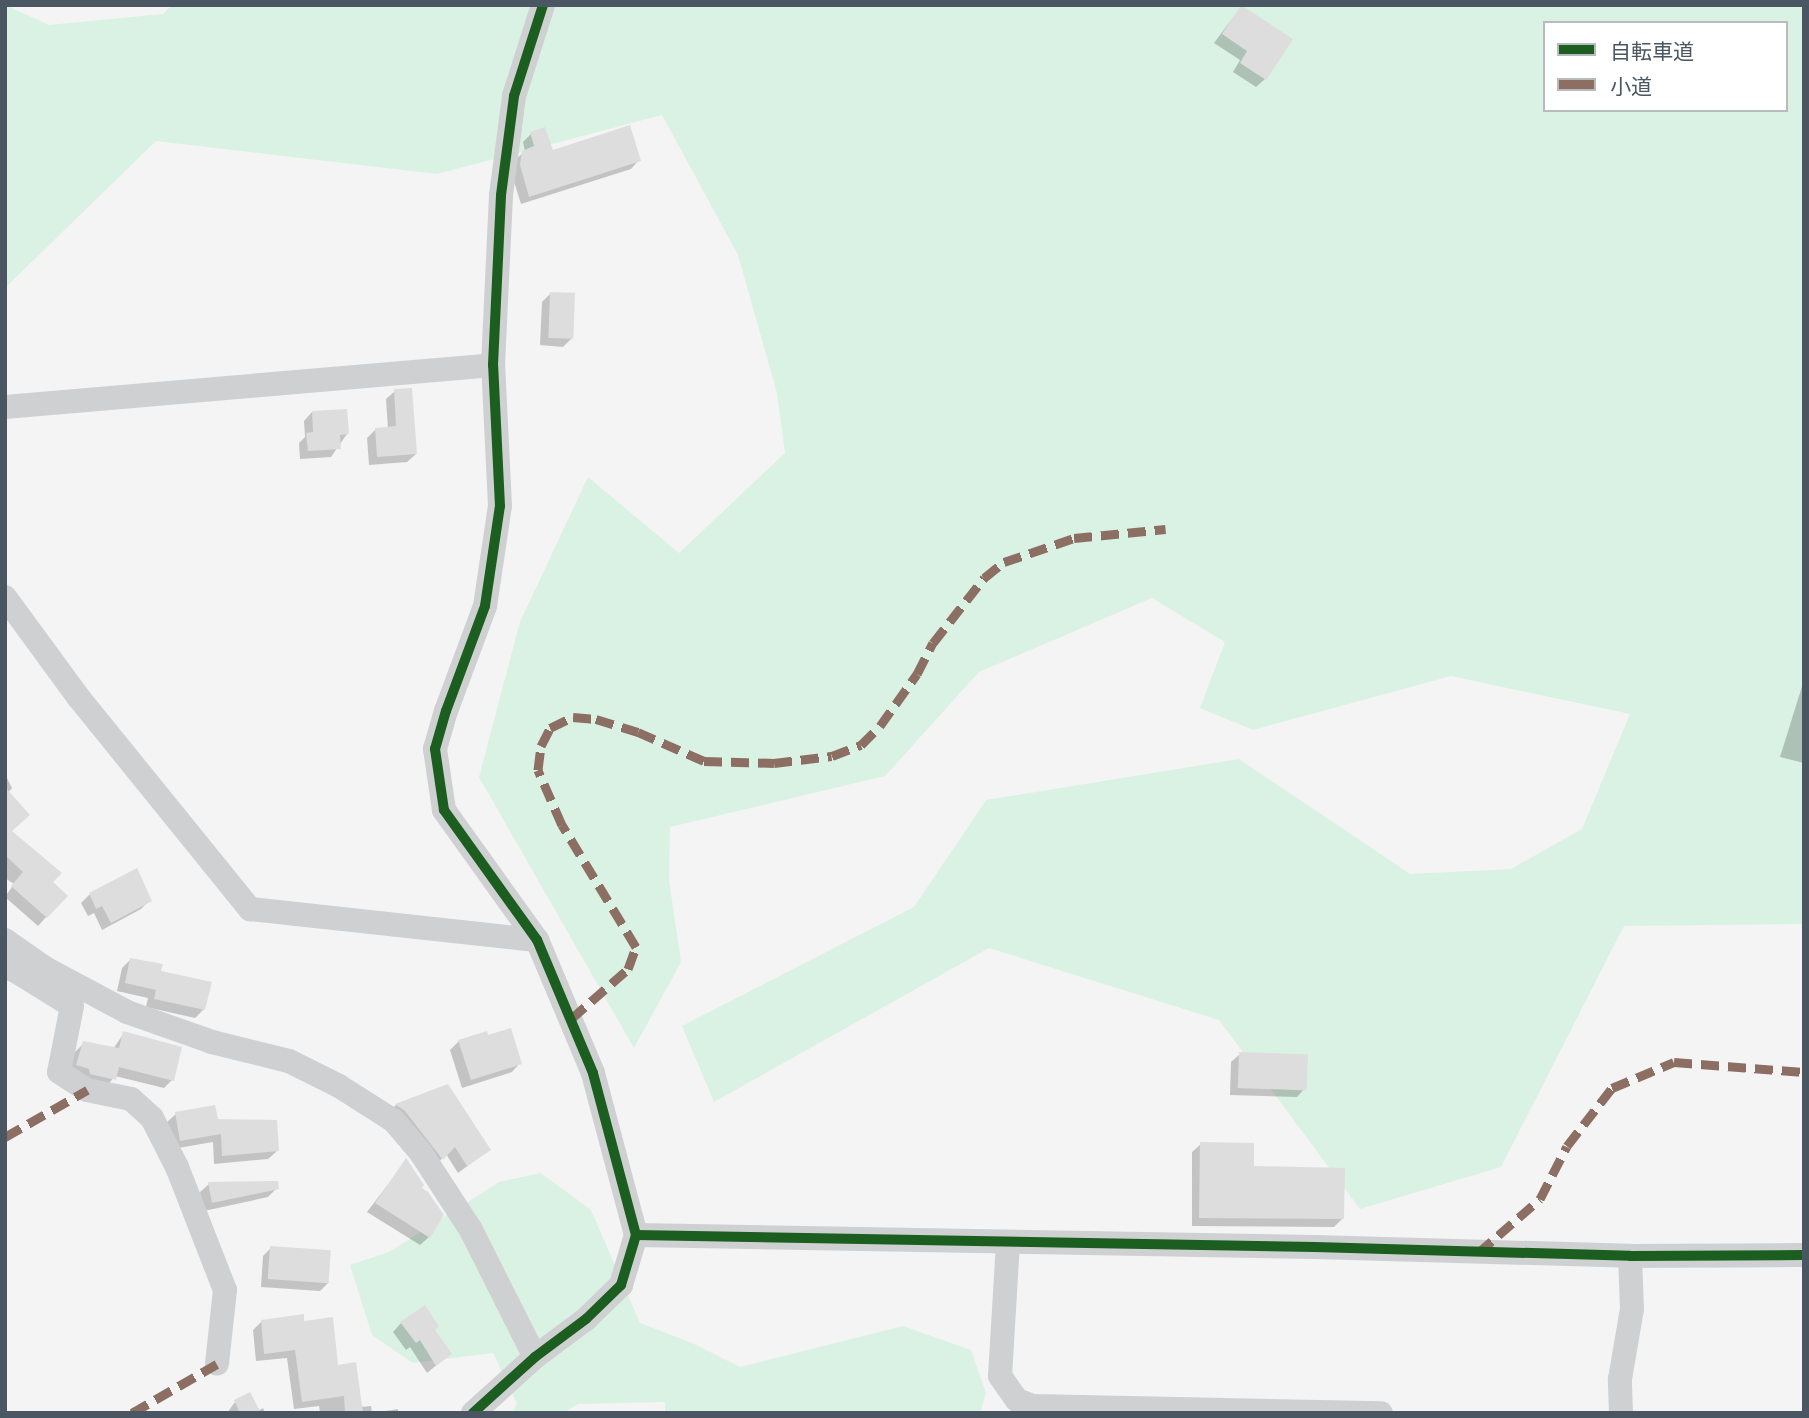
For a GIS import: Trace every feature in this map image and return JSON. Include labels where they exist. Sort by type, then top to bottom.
[{"type":"street","points":[[473,1413],[535,1357],[586,1319],[621,1285],[636,1235],[593,1073],[537,940],[444,810],[436,749],[446,711],[485,606],[500,506],[493,365],[501,194],[514,96],[543,5]]},
{"type":"street","points":[[5,407],[493,365]]},
{"type":"street","points":[[5,597],[79,698],[250,909],[537,940]]},
{"type":"street","points":[[5,940],[45,968],[127,1013],[212,1042],[289,1061],[339,1086],[394,1121],[421,1153],[471,1230],[535,1357]]},
{"type":"street","points":[[5,947],[14,970],[72,1006],[59,1072],[87,1090],[131,1099],[152,1118],[177,1167],[225,1290],[217,1364]]},
{"type":"street","points":[[636,1235],[1630,1256],[1804,1255]]},
{"type":"street","points":[[1008,1242],[1000,1376],[1017,1400],[1033,1406],[1381,1413]]},
{"type":"street","points":[[1621,1413],[1620,1379],[1632,1309],[1630,1256]]},
{"type":"green space","points":[[5,5],[49,25],[163,14],[172,5],[1804,5],[1804,924],[1624,926],[1501,1167],[1360,1209],[1219,1020],[989,948],[714,1102],[682,1026],[914,907],[986,800],[1239,759],[1410,874],[1511,869],[1582,829],[1630,714],[1451,676],[1253,730],[1200,708],[1225,642],[1152,598],[979,672],[885,776],[670,827],[669,880],[681,962],[634,1048],[479,777],[520,622],[588,477],[679,553],[785,453],[777,393],[738,255],[662,115],[437,174],[156,141],[5,288]]},
{"type":"green space","points":[[541,1173],[591,1210],[640,1323],[692,1343],[740,1367],[903,1326],[971,1350],[986,1393],[980,1413],[665,1413],[665,1402],[578,1404],[563,1413],[513,1413],[517,1403],[493,1353],[413,1363],[372,1335],[350,1265],[389,1252],[499,1182]]},
{"type":"building","points":[[1241,5],[1293,39],[1266,80],[1240,63],[1247,51],[1222,34]]},
{"type":"building","points":[[630,125],[641,161],[529,197],[520,165],[522,151],[534,146],[530,132],[545,127],[553,150]]},
{"type":"building","points":[[550,292],[575,293],[573,339],[548,338]]},
{"type":"building","points":[[412,388],[417,454],[377,457],[375,428],[396,426],[394,389]]},
{"type":"building","points":[[347,409],[349,434],[340,435],[341,449],[308,451],[306,433],[313,432],[312,411]]},
{"type":"building","points":[[5,787],[30,815],[12,831],[62,873],[53,882],[68,896],[47,918],[11,886],[23,872],[5,855]]},
{"type":"building","points":[[137,868],[152,901],[111,923],[102,906],[96,909],[89,893]]},
{"type":"building","points":[[130,958],[163,964],[161,971],[212,982],[205,1010],[154,999],[156,990],[125,983]]},
{"type":"building","points":[[511,1028],[522,1064],[471,1080],[458,1040],[487,1031],[488,1035]]},
{"type":"building","points":[[123,1031],[182,1047],[174,1081],[119,1067],[116,1080],[90,1074],[89,1069],[76,1065],[83,1041],[119,1048]]},
{"type":"building","points":[[1239,1052],[1308,1054],[1307,1090],[1238,1088]]},
{"type":"building","points":[[448,1084],[491,1150],[467,1166],[455,1147],[443,1160],[405,1111],[395,1104]]},
{"type":"building","points":[[215,1105],[218,1119],[277,1120],[279,1151],[222,1156],[221,1134],[180,1141],[175,1112]]},
{"type":"building","points":[[1200,1142],[1254,1143],[1254,1166],[1345,1168],[1344,1219],[1199,1218]]},
{"type":"building","points":[[406,1158],[424,1185],[422,1188],[428,1192],[444,1215],[430,1238],[375,1203]]},
{"type":"building","points":[[278,1181],[279,1189],[212,1203],[208,1182]]},
{"type":"building","points":[[270,1246],[331,1250],[329,1283],[268,1279]]},
{"type":"building","points":[[425,1305],[439,1326],[435,1330],[452,1354],[436,1366],[420,1340],[416,1343],[400,1322]]},
{"type":"building","points":[[304,1314],[304,1321],[333,1317],[338,1365],[356,1362],[363,1413],[345,1413],[344,1396],[302,1402],[295,1350],[264,1354],[261,1320]]},
{"type":"building","points":[[250,1392],[261,1413],[240,1413],[234,1400]]},
{"type":"marked path","points":[[571,1019],[628,969],[636,947],[562,825],[538,770],[541,746],[550,728],[573,717],[596,719],[638,732],[704,761],[774,763],[832,756],[861,745],[880,726],[917,674],[933,643],[984,578],[1004,562],[1074,538],[1166,529]]},
{"type":"marked path","points":[[1478,1253],[1540,1199],[1567,1146],[1612,1088],[1674,1062],[1804,1072]]},
{"type":"marked path","points":[[5,1137],[87,1090]]},
{"type":"marked path","points":[[132,1413],[217,1364]]},
{"type":"cycle path","points":[[473,1413],[535,1357],[586,1319],[621,1285],[636,1235],[593,1073],[537,940],[444,810],[435,749],[446,711],[485,606],[500,506],[493,365],[501,195],[514,96],[543,5]]},
{"type":"cycle path","points":[[636,1235],[1315,1247],[1630,1256],[1804,1255]]}]
